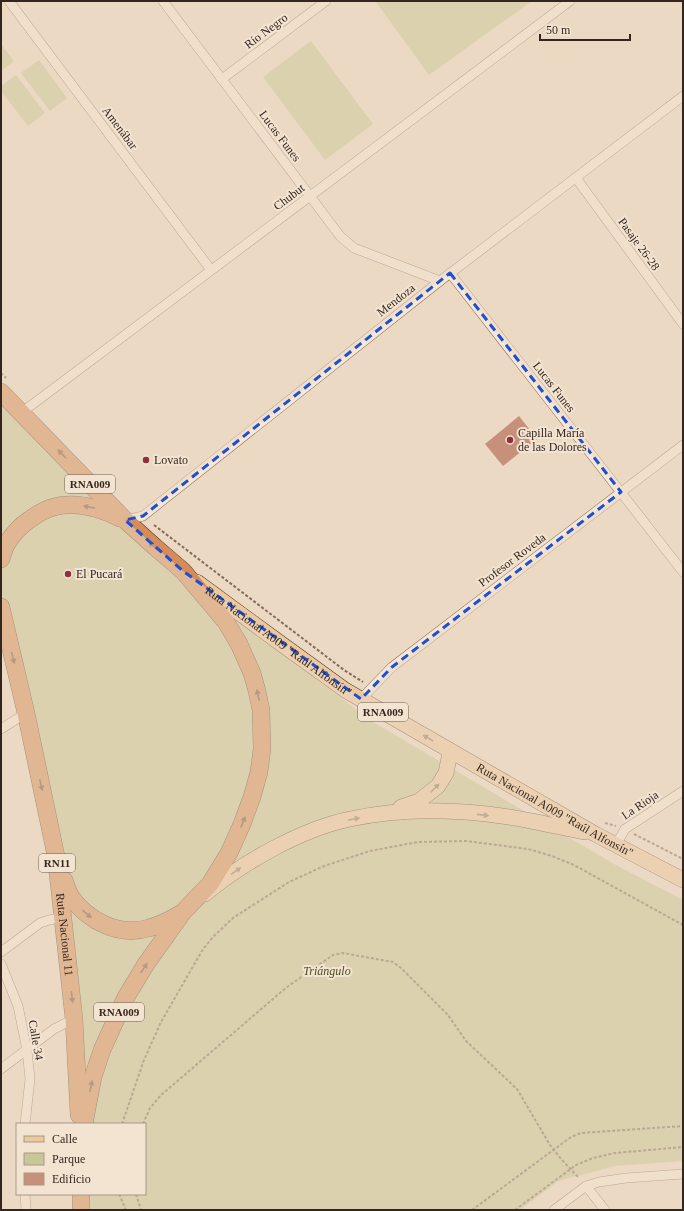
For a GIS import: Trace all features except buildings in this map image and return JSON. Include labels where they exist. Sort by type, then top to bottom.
[{"type":"highway","name":"Ruta Nacional A009 \"Raúl Alfonsín\"","points":[[3,386],[21,413],[125,520],[155,548],[183,571]]},
{"type":"highway","name":"RNA009","points":[[1,559],[6,545],[20,527],[37,515],[53,507],[69,505],[95,508],[125,520]]},
{"type":"highway","name":"RNA009","points":[[84,1123],[93,1077],[102,1050],[120,1008],[146,964],[183,912],[210,884],[229,853],[242,824],[259,772],[262,750],[261,710],[252,673],[239,644],[226,622],[183,571]]},
{"type":"highway","name":"Ruta Nacional 11","points":[[1,606],[3,627],[26,712],[56,856],[64,917],[74,1019],[80,1123]]},
{"type":"highway","name":"RNA009","points":[[56,856],[70,896],[92,918],[109,926],[126,930],[147,929],[162,924],[183,912]]},
{"type":"highway","points":[[81,1195],[81,1210]]},
{"type":"main road","name":"Ruta Nacional A009 \"Raúl Alfonsín\"","points":[[183,571],[345,690],[449,750],[599,828],[616,845],[683,880]]},
{"type":"main road","points":[[376,815],[419,802],[438,786],[446,773],[449,750]]},
{"type":"main road","name":"RNA009","points":[[183,912],[210,890],[274,848],[304,834],[349,819],[392,813],[463,812],[599,828]]},
{"type":"street","name":"Amenábar","points":[[9,1],[211,270]]},
{"type":"street","name":"Lucas Funes","points":[[163,1],[340,236],[354,248],[440,281]]},
{"type":"street","name":"Río Negro","points":[[222,79],[326,1]]},
{"type":"street","name":"Chubut","points":[[21,413],[570,1]]},
{"type":"street","name":"Mendoza","points":[[125,520],[143,516],[450,273],[683,96]]},
{"type":"street","name":"Pasaje 26-28","points":[[576,178],[683,324]]},
{"type":"street","name":"Lucas Funes","points":[[450,273],[683,572]]},
{"type":"street","name":"Profesor Roveda","points":[[361,699],[392,667],[683,445]]},
{"type":"street","points":[[1,729],[26,712]]},
{"type":"street","name":"La Rioja","points":[[616,845],[625,829],[683,791]]},
{"type":"street","points":[[1,952],[40,923],[64,917]]},
{"type":"street","name":"Calle 34","points":[[1,964],[18,1006],[27,1050],[30,1078],[25,1123]]},
{"type":"street","points":[[1,1069],[54,1029],[74,1019]]},
{"type":"street","points":[[554,1210],[586,1186],[599,1182],[626,1178],[683,1174]]},
{"type":"street","points":[[586,1186],[604,1210]]},
{"type":"street","points":[[25,1195],[26,1210]]},
{"type":"path","points":[[1,373],[3,386]]},
{"type":"path","points":[[143,516],[344,670],[372,688]]},
{"type":"path","points":[[599,828],[625,829],[683,859]]},
{"type":"path","points":[[122,1123],[144,1060],[161,1022],[203,949],[233,918],[289,882],[324,866],[370,851],[418,842],[466,841],[528,849],[552,856],[574,865],[683,925]]},
{"type":"path","points":[[143,1123],[150,1108],[161,1095],[275,997],[333,955],[343,953],[393,962],[400,968],[448,1015],[466,1041],[516,1089],[554,1150],[586,1186]]},
{"type":"path","points":[[472,1210],[571,1137],[580,1133],[683,1126]]},
{"type":"path","points":[[515,1210],[570,1169],[592,1158],[615,1153],[683,1147]]},
{"type":"path","points":[[119,1195],[126,1210]]},
{"type":"path","points":[[136,1195],[141,1210]]},
{"type":"highlighted area","points":[[450,273],[621,492],[392,667],[361,699],[183,571],[125,520],[143,516]]},
{"type":"green space","points":[[532,1],[429,75],[376,2]]},
{"type":"green space","points":[[311,41],[373,124],[325,160],[263,77]]},
{"type":"green space","points":[[1,44],[14,61],[1,71]]},
{"type":"green space","points":[[39,60],[67,98],[50,111],[21,73]]},
{"type":"green space","points":[[16,75],[45,113],[28,126],[1,91],[1,86]]},
{"type":"green space","name":"Triángulo","points":[[1,404],[172,572],[373,722],[614,864],[683,900],[683,1161],[615,1166],[558,1181],[520,1210],[79,1210],[79,1195],[146,1195],[146,1123],[77,1123],[64,917],[1,607]]},
{"type":"place","name":"Capilla María de las Dolores","points":[[510,440]]},
{"type":"place","name":"Lovato","points":[[146,460]]},
{"type":"place","name":"El Pucará","points":[[68,574]]}]
